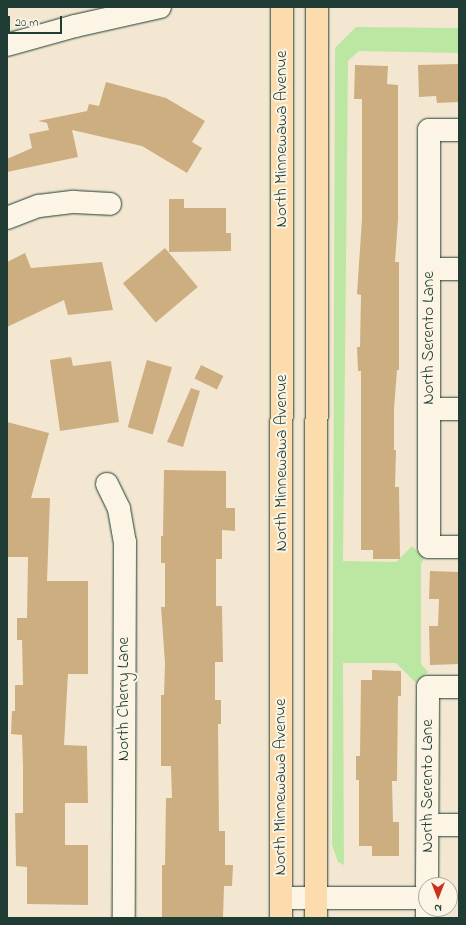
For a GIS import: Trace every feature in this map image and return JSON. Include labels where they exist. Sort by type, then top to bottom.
[{"type":"main road","name":"North Minnewawa Avenue","points":[[281,908],[282,7]]},
{"type":"main road","name":"North Minnewawa Avenue","points":[[316,908],[317,7]]},
{"type":"street","points":[[7,45],[68,28],[160,7]]},
{"type":"street","name":"North Serento Lane","points":[[459,130],[429,130],[429,547],[459,547]]},
{"type":"street","points":[[7,218],[39,206],[74,202],[110,204]]},
{"type":"street","points":[[429,269],[459,269]]},
{"type":"street","points":[[429,409],[459,409]]},
{"type":"street","name":"North Cherry Lane","points":[[107,484],[119,509],[125,542],[124,918]]},
{"type":"street","name":"North Serento Lane","points":[[428,877],[428,687],[459,687]]},
{"type":"street","points":[[428,825],[459,825]]},
{"type":"street","points":[[281,908],[316,908],[418,899]]},
{"type":"green space","points":[[356,27],[459,28],[459,53],[359,51],[348,61],[343,561],[396,562],[412,546],[424,558],[421,565],[421,664],[428,672],[416,683],[396,663],[343,663],[344,865],[338,862],[332,845],[335,48]]},
{"type":"building","points":[[459,64],[459,102],[437,103],[436,96],[419,97],[418,65]]},
{"type":"building","points":[[355,65],[388,66],[387,84],[398,85],[398,219],[395,262],[399,262],[399,370],[397,370],[394,409],[394,450],[396,450],[395,487],[399,487],[400,559],[373,559],[373,550],[361,550],[361,371],[358,371],[357,347],[360,347],[361,295],[357,294],[362,219],[362,99],[354,99]]},
{"type":"building","points":[[106,82],[166,98],[205,121],[192,142],[202,148],[187,173],[142,146],[72,130],[78,157],[7,172],[7,159],[32,148],[29,134],[49,130],[47,123],[38,121],[87,111],[89,104],[99,106]]},
{"type":"building","points":[[169,199],[184,199],[184,208],[226,208],[226,233],[231,233],[231,251],[169,252]]},
{"type":"building","points":[[165,248],[198,287],[156,322],[123,283]]},
{"type":"building","points":[[25,253],[31,268],[102,262],[113,310],[68,315],[64,300],[7,327],[7,262]]},
{"type":"building","points":[[71,357],[73,366],[111,361],[119,422],[60,431],[50,360]]},
{"type":"building","points":[[147,360],[172,367],[153,434],[128,427]]},
{"type":"building","points":[[201,365],[223,376],[217,389],[194,378]]},
{"type":"building","points":[[191,388],[200,391],[183,447],[167,442]]},
{"type":"building","points":[[7,422],[49,433],[31,498],[50,498],[47,581],[88,581],[88,674],[68,674],[64,745],[87,746],[88,803],[65,803],[65,845],[88,845],[88,905],[27,904],[27,867],[16,866],[15,813],[23,813],[22,735],[11,734],[12,711],[15,711],[15,685],[23,685],[22,640],[17,640],[17,618],[27,618],[28,557],[7,557]]},
{"type":"building","points":[[164,470],[226,471],[226,508],[235,508],[235,531],[222,530],[222,559],[216,559],[216,606],[222,606],[223,662],[215,662],[215,700],[221,700],[221,724],[218,724],[219,831],[225,831],[225,865],[233,865],[232,886],[224,886],[223,918],[162,918],[162,865],[165,865],[166,798],[172,798],[171,766],[161,766],[161,695],[164,695],[165,663],[161,607],[165,607],[165,563],[161,563]]},
{"type":"building","points":[[430,571],[459,572],[459,664],[430,665],[429,626],[438,626],[439,599],[429,599]]},
{"type":"building","points":[[372,670],[401,671],[401,696],[398,696],[397,781],[392,781],[393,822],[399,822],[399,856],[372,856],[372,846],[359,846],[359,780],[356,780],[356,756],[360,756],[361,680],[372,680]]}]
